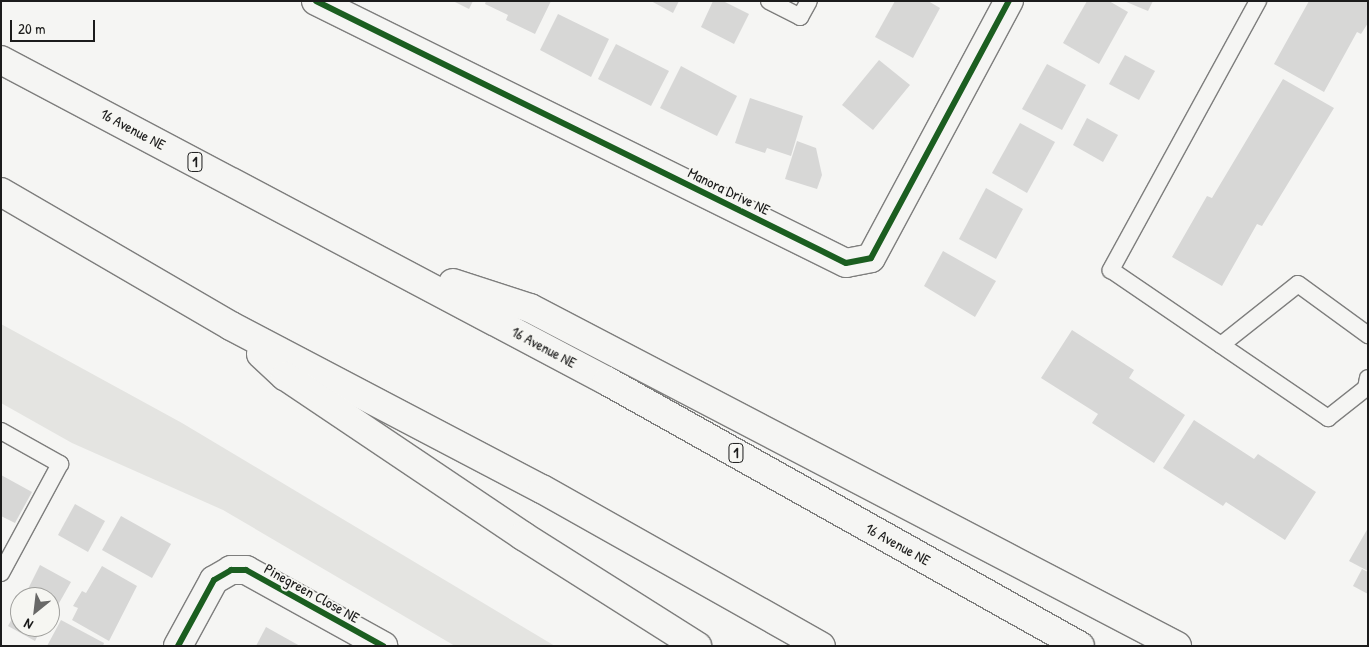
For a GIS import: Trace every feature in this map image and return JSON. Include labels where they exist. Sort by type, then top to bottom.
[{"type":"main road","name":"Manora Drive NE","points":[[316,1],[846,262],[872,258],[1009,1]]},
{"type":"main road","name":"16 Avenue NE","points":[[1,60],[389,263],[616,385],[1080,646]]},
{"type":"main road","points":[[1,192],[230,326],[542,489],[821,646]]},
{"type":"main road","points":[[389,263],[530,308],[1176,646]]},
{"type":"main road","points":[[230,326],[285,376],[523,536],[697,646]]},
{"type":"main road","name":"Pinegreen Close NE","points":[[178,646],[214,580],[231,570],[246,570],[381,645]]},
{"type":"lane","points":[[769,1],[800,17],[809,1]]},
{"type":"lane","points":[[1258,1],[1111,270],[1328,418],[1366,388],[1368,378]]},
{"type":"lane","points":[[1221,344],[1298,284],[1368,335]]},
{"type":"lane","points":[[1,431],[60,464],[1,573]]},
{"type":"shaded area","points":[[1,324],[182,423],[555,646],[455,646],[223,510],[72,443],[1,403]]},
{"type":"building","points":[[453,1],[473,1],[469,9]]},
{"type":"building","points":[[486,1],[551,1],[535,34],[506,20],[508,15],[485,4]]},
{"type":"building","points":[[651,1],[679,1],[673,13]]},
{"type":"building","points":[[713,1],[723,1],[749,14],[734,44],[701,27]]},
{"type":"building","points":[[895,1],[928,1],[940,8],[913,58],[875,37]]},
{"type":"building","points":[[1087,1],[1109,1],[1128,12],[1099,64],[1063,43]]},
{"type":"building","points":[[1124,1],[1153,1],[1148,11]]},
{"type":"building","points":[[1309,1],[1368,1],[1368,23],[1361,34],[1357,32],[1324,92],[1274,64]]},
{"type":"building","points":[[558,14],[609,39],[591,77],[540,50]]},
{"type":"building","points":[[616,44],[669,71],[651,106],[598,79]]},
{"type":"building","points":[[1125,55],[1155,71],[1139,100],[1109,84]]},
{"type":"building","points":[[879,60],[910,85],[873,130],[842,105]]},
{"type":"building","points":[[1047,64],[1086,85],[1062,130],[1022,109]]},
{"type":"building","points":[[681,66],[737,96],[717,136],[660,108]]},
{"type":"building","points":[[1283,79],[1334,108],[1262,226],[1257,224],[1222,286],[1172,257],[1207,196],[1212,198]]},
{"type":"building","points":[[750,98],[803,116],[791,156],[767,148],[765,153],[735,143]]},
{"type":"building","points":[[1087,118],[1118,135],[1103,162],[1073,145]]},
{"type":"building","points":[[1020,123],[1055,142],[1027,193],[992,173]]},
{"type":"building","points":[[797,141],[816,148],[822,175],[817,189],[785,179]]},
{"type":"building","points":[[986,188],[1023,209],[996,259],[959,239]]},
{"type":"building","points":[[943,251],[996,281],[975,317],[924,286]]},
{"type":"building","points":[[1072,330],[1134,370],[1129,378],[1185,415],[1154,463],[1092,423],[1098,414],[1041,378]]},
{"type":"building","points":[[1194,420],[1254,459],[1258,454],[1316,492],[1285,540],[1226,502],[1223,506],[1163,468]]},
{"type":"building","points":[[1,475],[32,492],[15,523],[1,516]]},
{"type":"building","points":[[75,504],[105,521],[88,552],[58,535]]},
{"type":"building","points":[[121,516],[171,544],[152,578],[102,550]]},
{"type":"building","points":[[1368,528],[1368,571],[1349,561]]},
{"type":"building","points":[[40,565],[71,582],[60,601],[60,587],[29,587]]},
{"type":"building","points":[[102,566],[137,586],[109,641],[72,620],[78,608],[73,606],[82,591],[86,593]]},
{"type":"building","points":[[1362,569],[1368,572],[1368,594],[1353,586]]},
{"type":"building","points":[[61,620],[104,643],[103,646],[47,646],[52,637],[60,637]]},
{"type":"building","points":[[266,627],[300,646],[256,646]]},
{"type":"building","points":[[28,637],[37,637],[35,641]]},
{"type":"cycle path","points":[[316,1],[846,263],[871,258],[1009,1]]},
{"type":"cycle path","points":[[178,646],[214,580],[231,570],[246,570],[383,646]]}]
